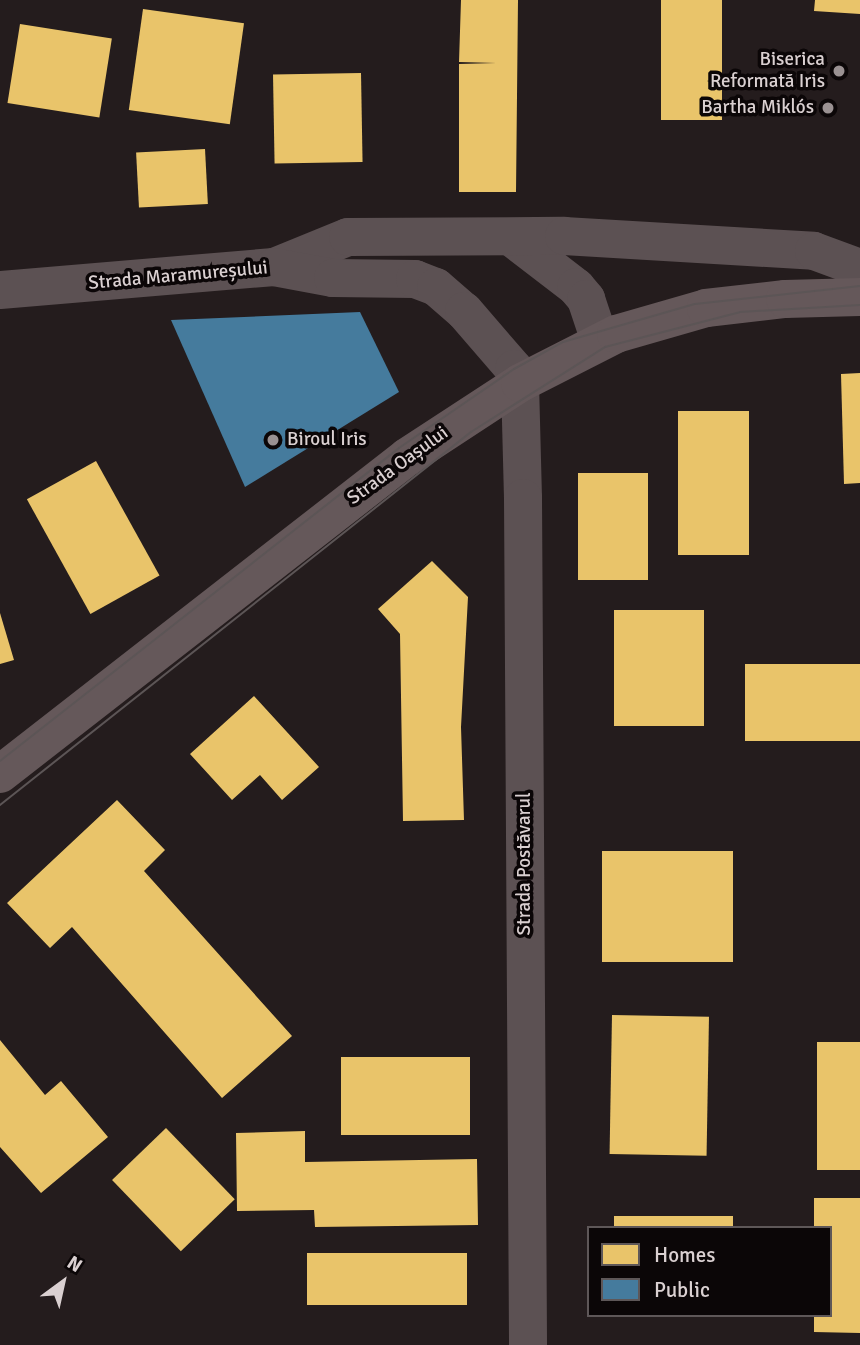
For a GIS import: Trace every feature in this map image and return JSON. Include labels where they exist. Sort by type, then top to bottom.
[{"type":"main road","points":[[274,267],[348,237],[511,237],[814,251],[860,268]]},
{"type":"main road","points":[[511,237],[576,287],[586,299],[600,341]]},
{"type":"main road","name":"Strada Maramureșului","points":[[0,290],[274,267],[333,278],[415,279],[428,283],[456,303],[494,343],[520,383]]},
{"type":"main road","name":"Strada Oașului","points":[[0,774],[407,457],[520,383],[600,341],[706,308],[785,299],[860,297]]},
{"type":"main road","name":"Strada Postăvarul","points":[[520,383],[528,1345]]},
{"type":"building: Homes","points":[[461,0],[518,0],[516,192],[459,192],[459,64],[496,63],[459,62]]},
{"type":"building: Homes","points":[[661,0],[722,0],[722,120],[661,120]]},
{"type":"building: Homes","points":[[815,0],[860,0],[860,14],[814,11]]},
{"type":"building: Homes","points":[[143,9],[244,23],[230,124],[129,110]]},
{"type":"building: Homes","points":[[20,24],[112,39],[99,118],[7,103]]},
{"type":"building: Homes","points":[[361,73],[363,162],[275,164],[273,75]]},
{"type":"building: Homes","points":[[205,149],[208,204],[139,208],[136,153]]},
{"type":"building: Homes","points":[[860,373],[860,483],[844,484],[841,374]]},
{"type":"building: Homes","points":[[678,411],[749,411],[749,555],[678,555]]},
{"type":"building: Homes","points":[[96,461],[160,576],[90,614],[27,499]]},
{"type":"building: Homes","points":[[578,473],[648,473],[648,580],[578,580]]},
{"type":"building: Homes","points":[[432,561],[468,597],[461,727],[464,820],[403,821],[400,634],[378,609]]},
{"type":"building: Homes","points":[[614,610],[704,610],[704,726],[614,726]]},
{"type":"building: Homes","points":[[0,613],[14,660],[0,664]]},
{"type":"building: Homes","points":[[745,664],[860,664],[860,741],[745,741]]},
{"type":"building: Homes","points":[[254,696],[319,767],[282,800],[260,775],[232,800],[190,754]]},
{"type":"building: Homes","points":[[117,800],[165,850],[144,871],[292,1036],[222,1098],[72,927],[50,948],[7,903]]},
{"type":"building: Homes","points":[[602,851],[733,851],[733,962],[602,962]]},
{"type":"building: Homes","points":[[612,1015],[709,1017],[707,1156],[610,1154]]},
{"type":"building: Homes","points":[[0,1040],[45,1095],[61,1081],[108,1137],[41,1193],[0,1147]]},
{"type":"building: Homes","points":[[817,1042],[860,1042],[860,1170],[817,1170]]},
{"type":"building: Homes","points":[[341,1057],[470,1057],[470,1135],[341,1135]]},
{"type":"building: Homes","points":[[166,1128],[235,1199],[181,1251],[112,1180]]},
{"type":"building: Homes","points":[[305,1131],[305,1162],[477,1159],[478,1225],[315,1227],[314,1210],[237,1211],[236,1133]]},
{"type":"building: Homes","points":[[814,1198],[860,1198],[860,1333],[814,1332],[814,1317],[832,1317],[832,1226],[814,1226]]},
{"type":"building: Homes","points":[[614,1216],[733,1216],[733,1226],[614,1226]]},
{"type":"building: Homes","points":[[307,1253],[467,1253],[467,1305],[307,1305]]},
{"type":"building: Public","name":"Biroul Iris","points":[[360,312],[399,392],[245,487],[171,320]]},
{"type":"tram line","points":[[0,761],[399,448],[514,369],[563,342],[695,304],[860,286]]},
{"type":"tram line","points":[[0,805],[471,432],[605,347],[740,312],[860,305]]},
{"type":"place","name":"Biserica Reformată Iris","points":[[839,71]]},
{"type":"place","name":"Bartha Miklós","points":[[828,108]]},
{"type":"place","name":"Biroul Iris","points":[[273,440]]}]
